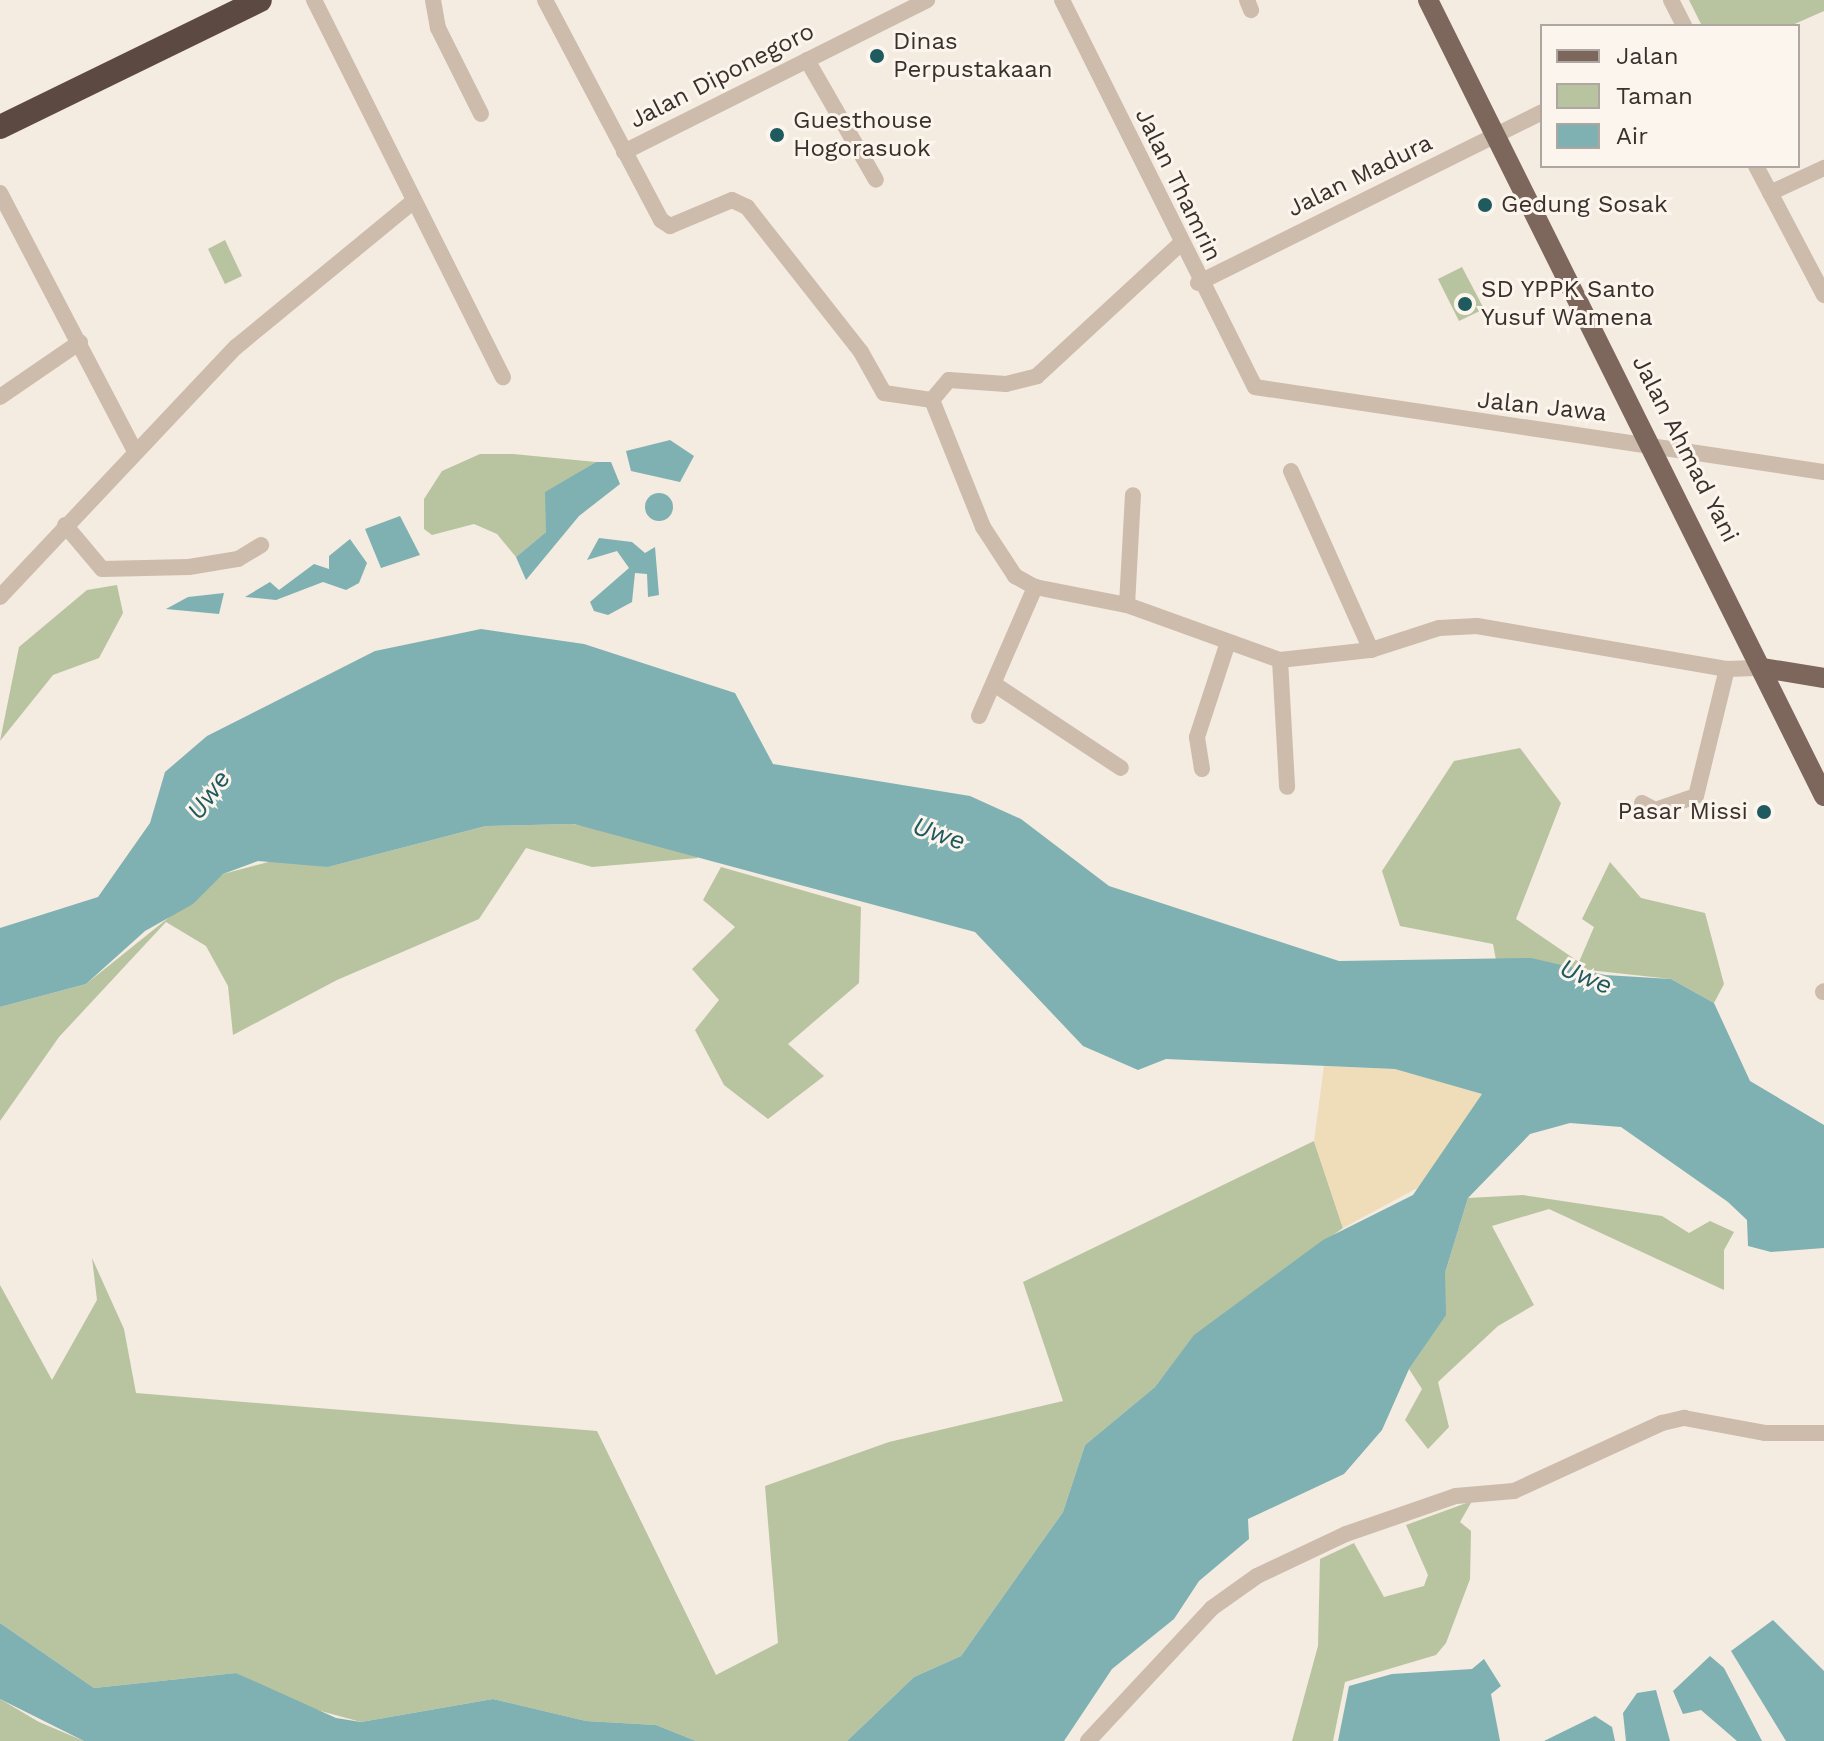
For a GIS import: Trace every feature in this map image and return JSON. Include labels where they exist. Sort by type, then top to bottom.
[{"type":"highway","points":[[138,52],[226,0]]},
{"type":"highway","points":[[0,127],[36,103],[138,52],[260,0]]},
{"type":"highway","points":[[0,112],[36,103]]},
{"type":"main road","name":"Jalan Ahmad Yani","points":[[1428,0],[1652,443],[1824,796]]},
{"type":"main road","points":[[1763,668],[1824,678]]},
{"type":"street","points":[[314,0],[503,377]]},
{"type":"street","points":[[433,0],[438,28],[481,114]]},
{"type":"street","points":[[545,0],[624,152],[670,226],[732,200],[747,207],[861,352],[884,393],[932,400]]},
{"type":"street","name":"Jalan Diponegoro","points":[[624,152],[927,0]]},
{"type":"street","name":"Jalan Thamrin","points":[[1062,0],[1179,245],[1255,387]]},
{"type":"street","points":[[1671,0],[1683,24]]},
{"type":"street","points":[[807,60],[876,180]]},
{"type":"street","name":"Jalan Madura","points":[[1198,283],[1540,113]]},
{"type":"street","points":[[1757,168],[1824,295]]},
{"type":"street","points":[[1770,193],[1824,168]]},
{"type":"street","points":[[0,193],[134,449]]},
{"type":"street","points":[[0,597],[134,449],[236,347],[414,201]]},
{"type":"street","points":[[932,400],[949,380],[1006,384],[1037,376],[1179,245]]},
{"type":"street","points":[[0,397],[80,342]]},
{"type":"street","name":"Jalan Jawa","points":[[1255,387],[1464,423],[1652,443],[1824,472]]},
{"type":"street","points":[[932,400],[983,527],[1015,576],[1035,587],[1127,605],[1227,645],[1280,660],[1371,650],[1439,628],[1477,626],[1727,669],[1763,668]]},
{"type":"street","points":[[1291,471],[1371,650]]},
{"type":"street","points":[[1127,605],[1133,495]]},
{"type":"street","points":[[65,525],[102,569],[189,567],[238,559],[261,545]]},
{"type":"street","points":[[979,716],[1035,587]]},
{"type":"street","points":[[1202,769],[1197,737],[1227,645]]},
{"type":"street","points":[[1280,660],[1287,787]]},
{"type":"street","points":[[1642,803],[1655,810],[1696,796],[1727,669]]},
{"type":"street","points":[[994,684],[1121,768]]},
{"type":"street","points":[[1088,1741],[1212,1608],[1257,1576],[1346,1534],[1456,1496],[1514,1491],[1662,1423],[1684,1418],[1765,1433],[1824,1433]]},
{"type":"green space","points":[[1689,0],[1824,0],[1824,11],[1795,24],[1701,24]]},
{"type":"green space","points":[[225,240],[242,276],[225,284],[208,249]]},
{"type":"green space","points":[[1462,267],[1484,309],[1459,321],[1438,279]]},
{"type":"green space","points":[[480,454],[596,462],[546,492],[546,532],[516,557],[497,534],[474,524],[432,535],[424,529],[424,499],[442,471]]},
{"type":"green space","points":[[117,585],[123,613],[99,658],[53,675],[0,741],[19,647],[87,590]]},
{"type":"green space","points":[[1520,748],[1561,803],[1516,919],[1579,962],[1594,927],[1582,919],[1610,862],[1641,898],[1705,913],[1724,984],[1714,1003],[1671,979],[1496,960],[1493,944],[1400,926],[1382,871],[1454,761]]},
{"type":"green space","points":[[573,824],[683,847],[698,858],[592,867],[526,848],[479,919],[337,980],[233,1035],[228,986],[206,946],[166,922],[59,1037],[0,1121],[0,1007],[86,984],[223,874],[280,859],[328,867],[486,826]]},
{"type":"green space","points":[[721,867],[861,907],[859,983],[788,1044],[824,1076],[768,1119],[724,1085],[695,1030],[719,1000],[692,969],[735,927],[703,900]]},
{"type":"green space","points":[[1314,1141],[1343,1228],[1195,1335],[1155,1387],[1085,1445],[1063,1512],[961,1656],[914,1677],[847,1741],[696,1741],[656,1725],[586,1721],[493,1699],[361,1722],[306,1707],[236,1673],[94,1688],[0,1623],[0,1285],[52,1380],[97,1300],[92,1258],[124,1329],[136,1393],[597,1431],[716,1675],[778,1643],[765,1486],[889,1442],[1063,1401],[1023,1282]]},
{"type":"green space","points":[[1523,1195],[1662,1216],[1689,1233],[1710,1221],[1734,1232],[1724,1250],[1724,1290],[1549,1209],[1492,1226],[1534,1305],[1498,1326],[1438,1382],[1449,1427],[1428,1449],[1405,1420],[1422,1389],[1409,1369],[1445,1315],[1445,1273],[1468,1198]]},
{"type":"green space","points":[[1472,1501],[1460,1522],[1471,1531],[1470,1579],[1446,1643],[1436,1655],[1345,1682],[1333,1741],[1292,1741],[1318,1646],[1320,1559],[1354,1543],[1384,1597],[1424,1586],[1428,1575],[1406,1525]]},
{"type":"green space","points":[[0,1699],[39,1722],[84,1741],[0,1741]]},
{"type":"sand","points":[[1324,1066],[1396,1069],[1482,1094],[1423,1185],[1343,1228],[1314,1141]]},
{"type":"water","points":[[670,440],[694,456],[680,482],[631,471],[626,451]]},
{"type":"water","points":[[596,462],[611,462],[620,484],[579,516],[526,580],[516,557],[546,532],[545,492]]},
{"type":"water","points":[[659,493],[669,497],[673,507],[669,517],[659,521],[649,517],[645,507],[649,497]]},
{"type":"water","points":[[400,516],[420,555],[381,568],[365,529]]},
{"type":"water","points":[[599,538],[632,542],[645,553],[655,547],[659,595],[648,597],[647,574],[635,573],[632,602],[608,615],[594,611],[590,602],[629,568],[617,551],[587,560]]},
{"type":"water","points":[[350,539],[367,563],[359,583],[346,590],[323,582],[276,600],[245,597],[270,582],[279,590],[314,564],[329,569],[329,556]]},
{"type":"water","points":[[224,593],[219,614],[166,609],[188,597]]},
{"type":"water","name":"Uwe","points":[[481,629],[584,644],[735,693],[773,764],[970,796],[1021,819],[1109,886],[1339,961],[1531,958],[1605,975],[1671,979],[1714,1003],[1750,1081],[1824,1125],[1824,1248],[1771,1252],[1748,1246],[1747,1220],[1728,1202],[1621,1127],[1570,1123],[1530,1134],[1468,1198],[1445,1273],[1446,1315],[1409,1369],[1382,1430],[1344,1474],[1248,1519],[1249,1539],[1199,1581],[1174,1619],[1112,1669],[1064,1741],[847,1741],[914,1677],[961,1656],[1063,1512],[1085,1445],[1155,1387],[1194,1335],[1323,1240],[1413,1195],[1482,1094],[1395,1069],[1166,1059],[1138,1070],[1083,1046],[975,932],[574,824],[486,826],[328,867],[258,861],[223,874],[193,904],[145,931],[86,984],[0,1007],[0,928],[98,897],[150,823],[165,772],[207,736],[375,651]]},
{"type":"water","points":[[1773,1620],[1824,1671],[1824,1741],[1786,1741],[1731,1651]]},
{"type":"water","points":[[0,1623],[94,1688],[236,1673],[336,1718],[361,1722],[493,1699],[586,1721],[656,1725],[696,1741],[84,1741],[0,1699]]},
{"type":"water","points":[[1710,1656],[1724,1668],[1762,1741],[1737,1741],[1701,1710],[1683,1714],[1673,1691]]},
{"type":"water","points":[[1484,1659],[1501,1686],[1491,1694],[1500,1741],[1338,1741],[1349,1686],[1392,1674],[1472,1669]]},
{"type":"water","points":[[1656,1690],[1670,1741],[1626,1741],[1623,1713],[1637,1693]]},
{"type":"water","points":[[1595,1716],[1612,1727],[1615,1741],[1544,1741]]},
{"type":"place","name":"Dinas Perpustakaan","points":[[877,56]]},
{"type":"place","name":"Guesthouse Hogorasuok","points":[[777,135]]},
{"type":"place","name":"Gedung Sosak","points":[[1485,205]]},
{"type":"place","name":"SD YPPK Santo Yusuf Wamena","points":[[1465,304]]},
{"type":"place","name":"Pasar Missi","points":[[1764,812]]}]
